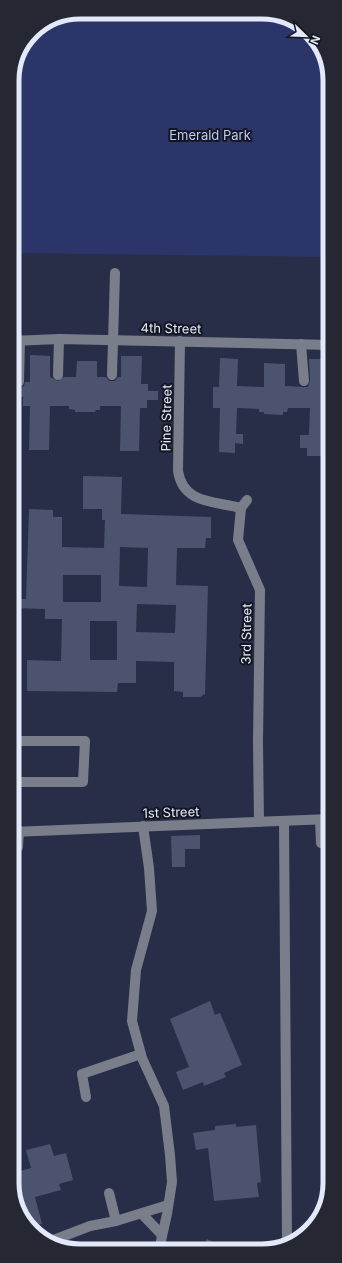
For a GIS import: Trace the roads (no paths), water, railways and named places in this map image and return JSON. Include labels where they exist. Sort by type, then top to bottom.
[{"type":"street","points":[[112,375],[115,273]]},
{"type":"street","points":[[58,375],[59,339]]},
{"type":"street","name":"4th Street","points":[[19,341],[59,339],[323,345]]},
{"type":"street","name":"Pine Street","points":[[180,341],[178,471],[180,483],[187,492]]},
{"type":"street","points":[[300,344],[304,381]]},
{"type":"street","name":"3rd Street","points":[[187,492],[197,498],[244,504],[238,540],[260,590],[258,742],[259,822]]},
{"type":"street","points":[[19,741],[85,741],[83,782],[19,782]]},
{"type":"street","name":"1st Street","points":[[19,832],[323,819]]},
{"type":"street","points":[[284,821],[287,1239]]},
{"type":"street","points":[[143,826],[149,868],[152,911],[136,970],[132,1021],[141,1054],[164,1106],[172,1182],[160,1244]]},
{"type":"street","points":[[321,842],[323,830]]},
{"type":"street","points":[[86,1097],[82,1074],[141,1054]]},
{"type":"street","points":[[109,1192],[116,1221]]},
{"type":"street","points":[[56,1239],[90,1226],[142,1214],[168,1205]]},
{"type":"street","points":[[142,1214],[162,1235]]},
{"type":"park label","name":"Emerald Park","points":[[210,135]]}]
